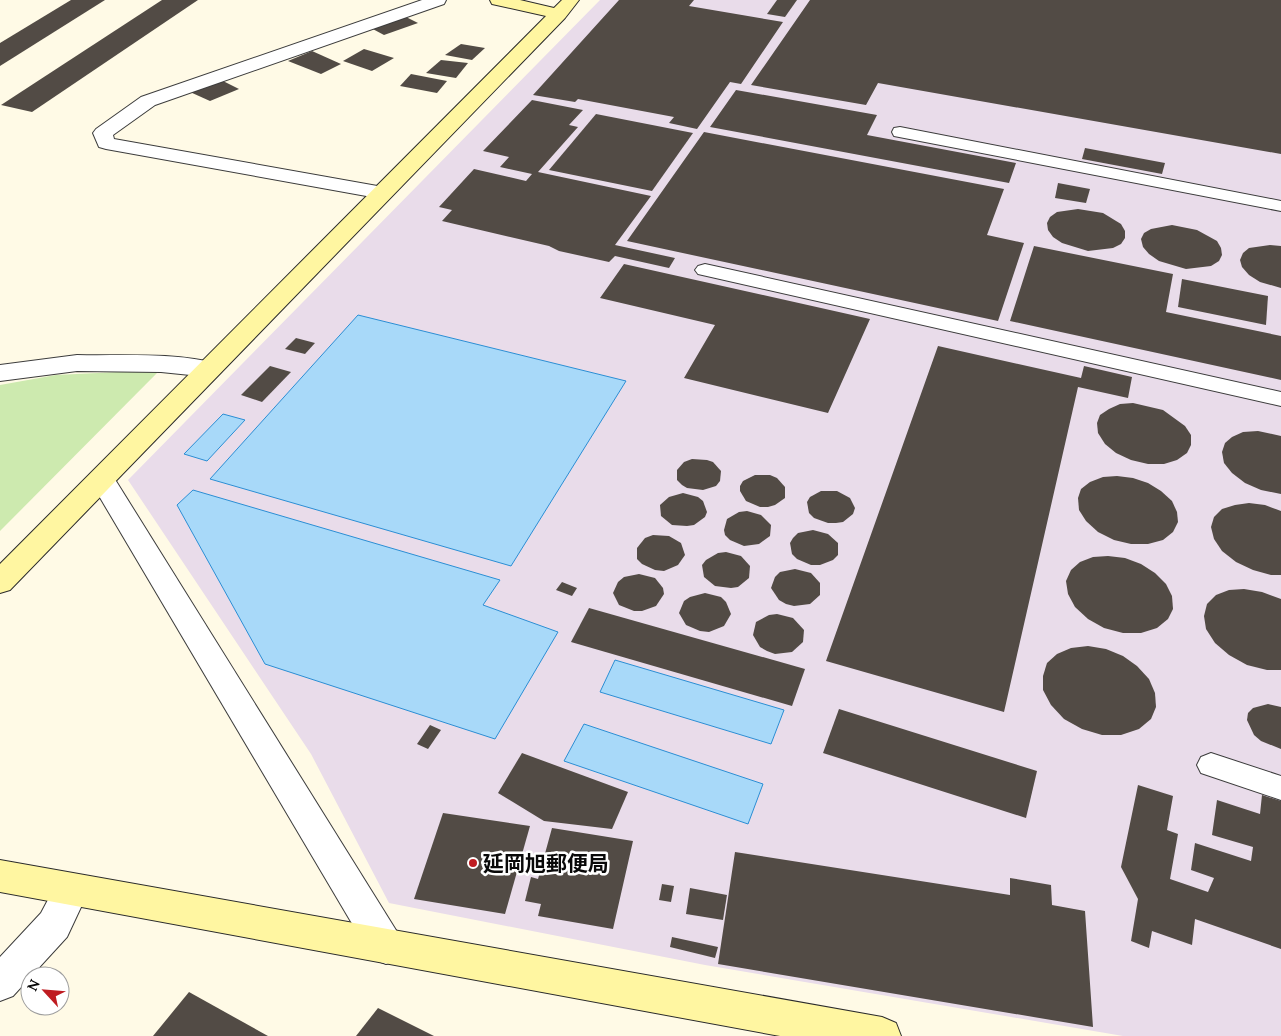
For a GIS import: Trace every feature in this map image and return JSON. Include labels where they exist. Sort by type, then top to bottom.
[{"type":"street","points":[[383,193],[106,143],[103,133],[148,101],[438,0]]},
{"type":"street","points":[[498,0],[565,7]]},
{"type":"street","points":[[0,582],[565,7]]},
{"type":"street","points":[[0,373],[77,363],[161,364],[210,370]]},
{"type":"street","points":[[102,479],[386,947]]},
{"type":"street","points":[[0,876],[882,1036]]},
{"type":"street","points":[[0,983],[54,925],[71,890]]},
{"type":"lane","points":[[900,132],[1281,206]]},
{"type":"lane","points":[[705,270],[1281,399]]},
{"type":"lane","points":[[1212,765],[1281,788]]},
{"type":"shaded area","points":[[600,0],[1281,0],[1281,1036],[1123,1036],[705,965],[389,903],[311,754],[128,480]]},
{"type":"green space","points":[[160,370],[0,531],[0,385],[56,375]]},
{"type":"water","points":[[358,315],[626,381],[511,566],[210,479]]},
{"type":"water","points":[[223,414],[245,420],[207,461],[184,454]]},
{"type":"water","points":[[193,490],[500,580],[483,605],[558,632],[495,739],[265,664],[177,505]]},
{"type":"water","points":[[615,660],[784,710],[771,744],[600,692]]},
{"type":"water","points":[[584,724],[763,784],[748,824],[564,761]]},
{"type":"building","points":[[71,0],[105,0],[0,66],[0,43]]},
{"type":"building","points":[[162,0],[198,0],[32,112],[1,105]]},
{"type":"building","points":[[619,0],[694,0],[689,6],[783,22],[741,84],[730,82],[697,129],[669,123],[674,117],[578,99],[575,102],[533,95]]},
{"type":"building","points":[[777,0],[797,0],[785,17],[767,14]]},
{"type":"building","points":[[810,0],[1281,0],[1281,154],[878,83],[866,105],[751,85]]},
{"type":"building","points":[[402,15],[418,23],[384,35],[369,27]]},
{"type":"building","points":[[461,44],[485,48],[472,60],[445,55]]},
{"type":"building","points":[[364,49],[394,58],[372,71],[343,61]]},
{"type":"building","points":[[312,51],[341,64],[321,74],[288,61]]},
{"type":"building","points":[[441,60],[468,63],[456,78],[426,73]]},
{"type":"building","points":[[411,74],[447,81],[437,93],[400,86]]},
{"type":"building","points":[[223,81],[239,89],[210,101],[190,92]]},
{"type":"building","points":[[736,90],[877,115],[867,135],[1016,163],[1009,183],[710,127]]},
{"type":"building","points":[[532,100],[583,110],[569,125],[578,127],[538,172],[651,196],[615,245],[675,258],[669,268],[615,256],[609,262],[442,221],[452,210],[439,207],[474,169],[526,181],[532,174],[500,167],[509,157],[483,151]]},
{"type":"building","points":[[596,114],[693,133],[652,191],[549,170]]},
{"type":"building","points":[[704,132],[1004,189],[987,235],[1024,243],[998,321],[627,241]]},
{"type":"building","points":[[1085,148],[1165,163],[1162,174],[1082,159]]},
{"type":"building","points":[[1058,183],[1090,189],[1086,203],[1055,198]]},
{"type":"building","points":[[1078,209],[1103,213],[1121,224],[1125,231],[1125,238],[1121,244],[1113,248],[1088,251],[1062,243],[1053,237],[1048,230],[1047,223],[1050,217],[1057,212]]},
{"type":"building","points":[[1172,225],[1197,230],[1217,241],[1222,255],[1219,261],[1211,266],[1186,269],[1159,261],[1149,254],[1143,247],[1141,239],[1144,233],[1151,229]]},
{"type":"building","points":[[1270,245],[1281,246],[1281,288],[1260,282],[1249,275],[1242,267],[1240,260],[1243,253],[1249,248]]},
{"type":"building","points":[[1034,246],[1173,274],[1166,312],[1281,336],[1281,380],[1010,321]]},
{"type":"building","points":[[624,264],[870,319],[828,413],[684,378],[715,325],[600,298]]},
{"type":"building","points":[[1182,279],[1268,296],[1266,325],[1178,307]]},
{"type":"building","points":[[296,338],[315,343],[305,354],[285,349]]},
{"type":"building","points":[[938,346],[1081,378],[1084,366],[1132,377],[1128,398],[1078,387],[1004,712],[826,661]]},
{"type":"building","points":[[270,366],[291,372],[262,402],[241,395]]},
{"type":"building","points":[[1133,403],[1163,410],[1185,426],[1191,435],[1191,445],[1187,453],[1177,460],[1164,464],[1148,464],[1131,460],[1116,453],[1105,444],[1098,433],[1097,423],[1100,415],[1120,404]]},
{"type":"building","points":[[1258,431],[1281,436],[1281,494],[1261,490],[1245,483],[1232,473],[1224,463],[1222,452],[1225,443],[1243,432]]},
{"type":"building","points":[[692,459],[713,462],[721,471],[720,481],[716,486],[703,490],[687,488],[677,480],[677,470],[684,462]]},
{"type":"building","points":[[755,475],[770,475],[777,478],[785,487],[785,498],[775,505],[768,507],[760,507],[746,501],[740,491],[740,486],[743,481]]},
{"type":"building","points":[[1103,477],[1133,478],[1148,483],[1172,501],[1177,512],[1178,522],[1173,532],[1163,540],[1148,544],[1131,544],[1114,540],[1098,532],[1086,521],[1079,510],[1078,498],[1081,489],[1090,482]]},
{"type":"building","points":[[821,491],[837,491],[850,498],[855,508],[853,514],[843,522],[836,523],[828,523],[814,518],[809,513],[807,502],[810,497]]},
{"type":"building","points":[[683,493],[698,497],[703,501],[707,512],[705,517],[694,525],[672,525],[661,516],[660,505],[669,497]]},
{"type":"building","points":[[1249,503],[1265,505],[1281,511],[1281,575],[1271,575],[1253,570],[1236,562],[1222,551],[1214,539],[1211,527],[1214,517],[1222,509]]},
{"type":"building","points":[[747,511],[761,515],[771,525],[770,536],[759,544],[744,546],[730,540],[725,535],[724,530],[727,519],[739,512]]},
{"type":"building","points":[[813,530],[828,534],[838,543],[838,555],[833,560],[820,565],[811,565],[797,559],[792,554],[790,543],[793,538],[798,533]]},
{"type":"building","points":[[653,535],[669,536],[681,543],[685,555],[678,565],[664,571],[655,570],[642,564],[637,559],[637,548],[645,538]]},
{"type":"building","points":[[726,552],[741,556],[750,566],[749,578],[738,587],[715,586],[704,577],[702,565],[706,560],[718,553]]},
{"type":"building","points":[[1093,557],[1125,558],[1141,564],[1155,573],[1166,584],[1172,596],[1173,609],[1168,619],[1157,628],[1141,633],[1123,633],[1104,628],[1088,619],[1075,607],[1068,594],[1066,581],[1071,570],[1080,562]]},
{"type":"building","points":[[795,569],[811,573],[820,583],[820,595],[810,604],[794,606],[786,604],[779,600],[771,588],[775,577],[780,572]]},
{"type":"building","points":[[639,574],[655,578],[663,588],[664,594],[656,606],[642,611],[634,611],[619,605],[613,593],[618,582],[624,577]]},
{"type":"building","points":[[562,582],[577,588],[572,596],[556,590]]},
{"type":"building","points":[[1244,589],[1262,592],[1281,599],[1281,670],[1267,670],[1247,665],[1229,655],[1215,643],[1206,629],[1204,616],[1207,604],[1216,595],[1229,590]]},
{"type":"building","points":[[705,593],[721,597],[726,602],[731,614],[724,626],[709,632],[700,631],[686,625],[679,613],[684,601],[690,597]]},
{"type":"building","points":[[589,608],[805,669],[792,706],[571,642]]},
{"type":"building","points":[[777,614],[793,618],[804,630],[803,642],[792,652],[775,654],[767,651],[760,647],[753,635],[756,622],[769,615]]},
{"type":"building","points":[[1088,646],[1106,649],[1123,656],[1137,666],[1149,679],[1155,693],[1156,707],[1151,719],[1139,729],[1121,735],[1102,735],[1082,729],[1064,719],[1051,705],[1043,690],[1043,676],[1047,663],[1057,654],[1071,648]]},
{"type":"building","points":[[1268,704],[1281,707],[1281,749],[1261,741],[1254,735],[1247,720],[1248,713],[1253,708]]},
{"type":"building","points":[[839,709],[1037,771],[1026,818],[823,753]]},
{"type":"building","points":[[430,725],[441,730],[428,749],[417,744]]},
{"type":"building","points":[[522,753],[628,792],[612,829],[544,821],[498,793]]},
{"type":"building","points":[[1138,785],[1173,796],[1167,830],[1178,834],[1170,879],[1208,892],[1214,878],[1191,870],[1195,843],[1251,861],[1253,847],[1212,835],[1217,800],[1260,814],[1262,795],[1281,801],[1281,949],[1195,919],[1192,945],[1152,931],[1149,948],[1131,941],[1138,899],[1121,867]]},
{"type":"building","name":"延岡旭郵便局","points":[[443,813],[530,826],[505,914],[414,899]]},
{"type":"building","points":[[552,828],[633,841],[613,929],[538,916],[541,904],[525,901],[531,877],[538,879]]},
{"type":"building","points":[[735,852],[1010,895],[1010,878],[1051,885],[1052,905],[1085,911],[1093,1027],[718,964]]},
{"type":"building","points":[[662,884],[674,886],[671,902],[659,900]]},
{"type":"building","points":[[690,888],[727,895],[723,920],[686,914]]},
{"type":"building","points":[[672,937],[718,947],[715,958],[670,947]]},
{"type":"building","points":[[189,992],[268,1036],[153,1036]]},
{"type":"building","points":[[378,1008],[434,1036],[356,1036]]},
{"type":"place","name":"延岡旭郵便局","points":[[473,863]]}]
